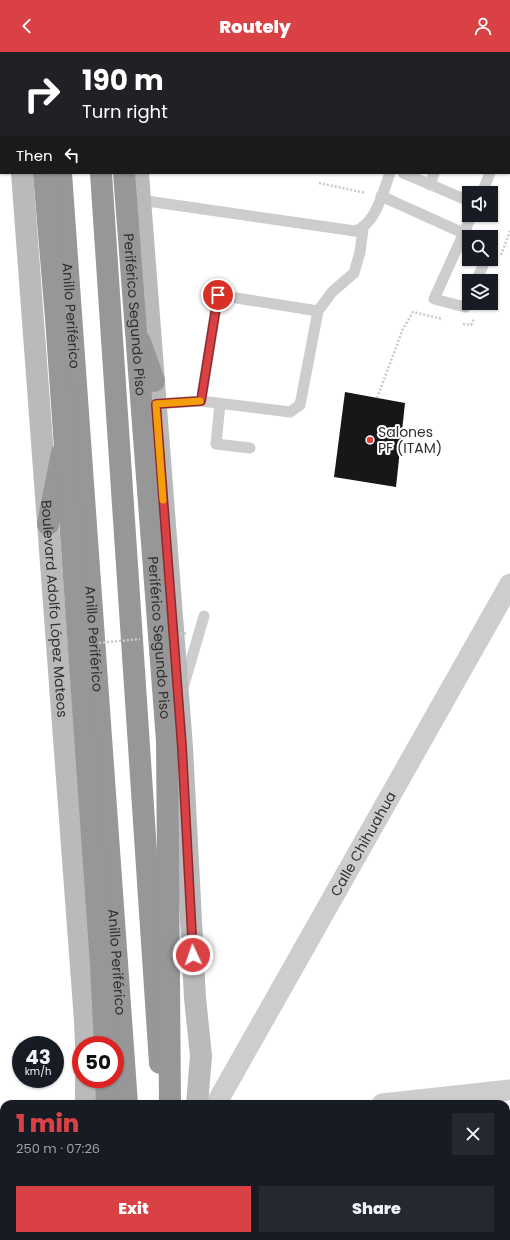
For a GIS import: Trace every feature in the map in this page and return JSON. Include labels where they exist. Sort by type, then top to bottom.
[{"type":"highway","points":[[44,174],[56,318],[101,965],[105,1036]]},
{"type":"highway","name":"Anillo Periférico","points":[[61,174],[127,1100]]},
{"type":"highway","points":[[101,174],[159,1047],[161,1100]]},
{"type":"highway","name":"Periférico Segundo Piso","points":[[124,174],[167,741],[170,1100]]},
{"type":"highway","points":[[106,246],[154,381]]},
{"type":"highway","points":[[48,524],[75,381]]},
{"type":"highway","points":[[106,1088],[107,1100]]},
{"type":"main road","name":"Boulevard Adolfo López Mateos","points":[[22,174],[86,1036]]},
{"type":"main road","points":[[138,174],[178,704],[195,998],[204,1100]]},
{"type":"main road","points":[[197,1100],[201,1056]]},
{"type":"main road","points":[[86,1088],[86,1100]]},
{"type":"street","name":"Calle Chihuahua","points":[[218,1100],[510,584]]},
{"type":"street","points":[[419,1100],[510,1090]]},
{"type":"lane","points":[[156,404],[201,401],[290,412],[300,405],[318,311],[332,292],[354,273],[360,252],[363,229],[376,210],[390,174]]},
{"type":"lane","points":[[405,174],[462,198]]},
{"type":"lane","points":[[430,185],[434,174]]},
{"type":"lane","points":[[485,186],[490,174]]},
{"type":"lane","points":[[381,196],[462,234]]},
{"type":"lane","points":[[140,200],[355,231],[363,229]]},
{"type":"lane","points":[[462,244],[434,299],[462,306]]},
{"type":"lane","points":[[201,401],[218,295],[318,311]]},
{"type":"lane","points":[[220,404],[216,444],[250,448]]},
{"type":"lane","points":[[178,704],[204,616]]},
{"type":"path","points":[[319,184],[381,196]]},
{"type":"path","points":[[377,398],[403,328],[413,312],[449,320]]},
{"type":"path","points":[[456,322],[471,325],[478,313]]},
{"type":"path","points":[[172,635],[188,633]]},
{"type":"path","points":[[95,644],[142,638]]},
{"type":"path","points":[[49,649],[64,647]]},
{"type":"building","name":"Salones PF (ITAM)","points":[[345,392],[405,403],[396,487],[334,477]]},
{"type":"slow traffic","points":[[163,500],[156,404],[200,401]]},
{"type":"place","name":"Salones PF (ITAM)","points":[[370,440]]},
{"type":"route","points":[[193,955],[182,747],[156,404],[201,401],[218,295]]}]
